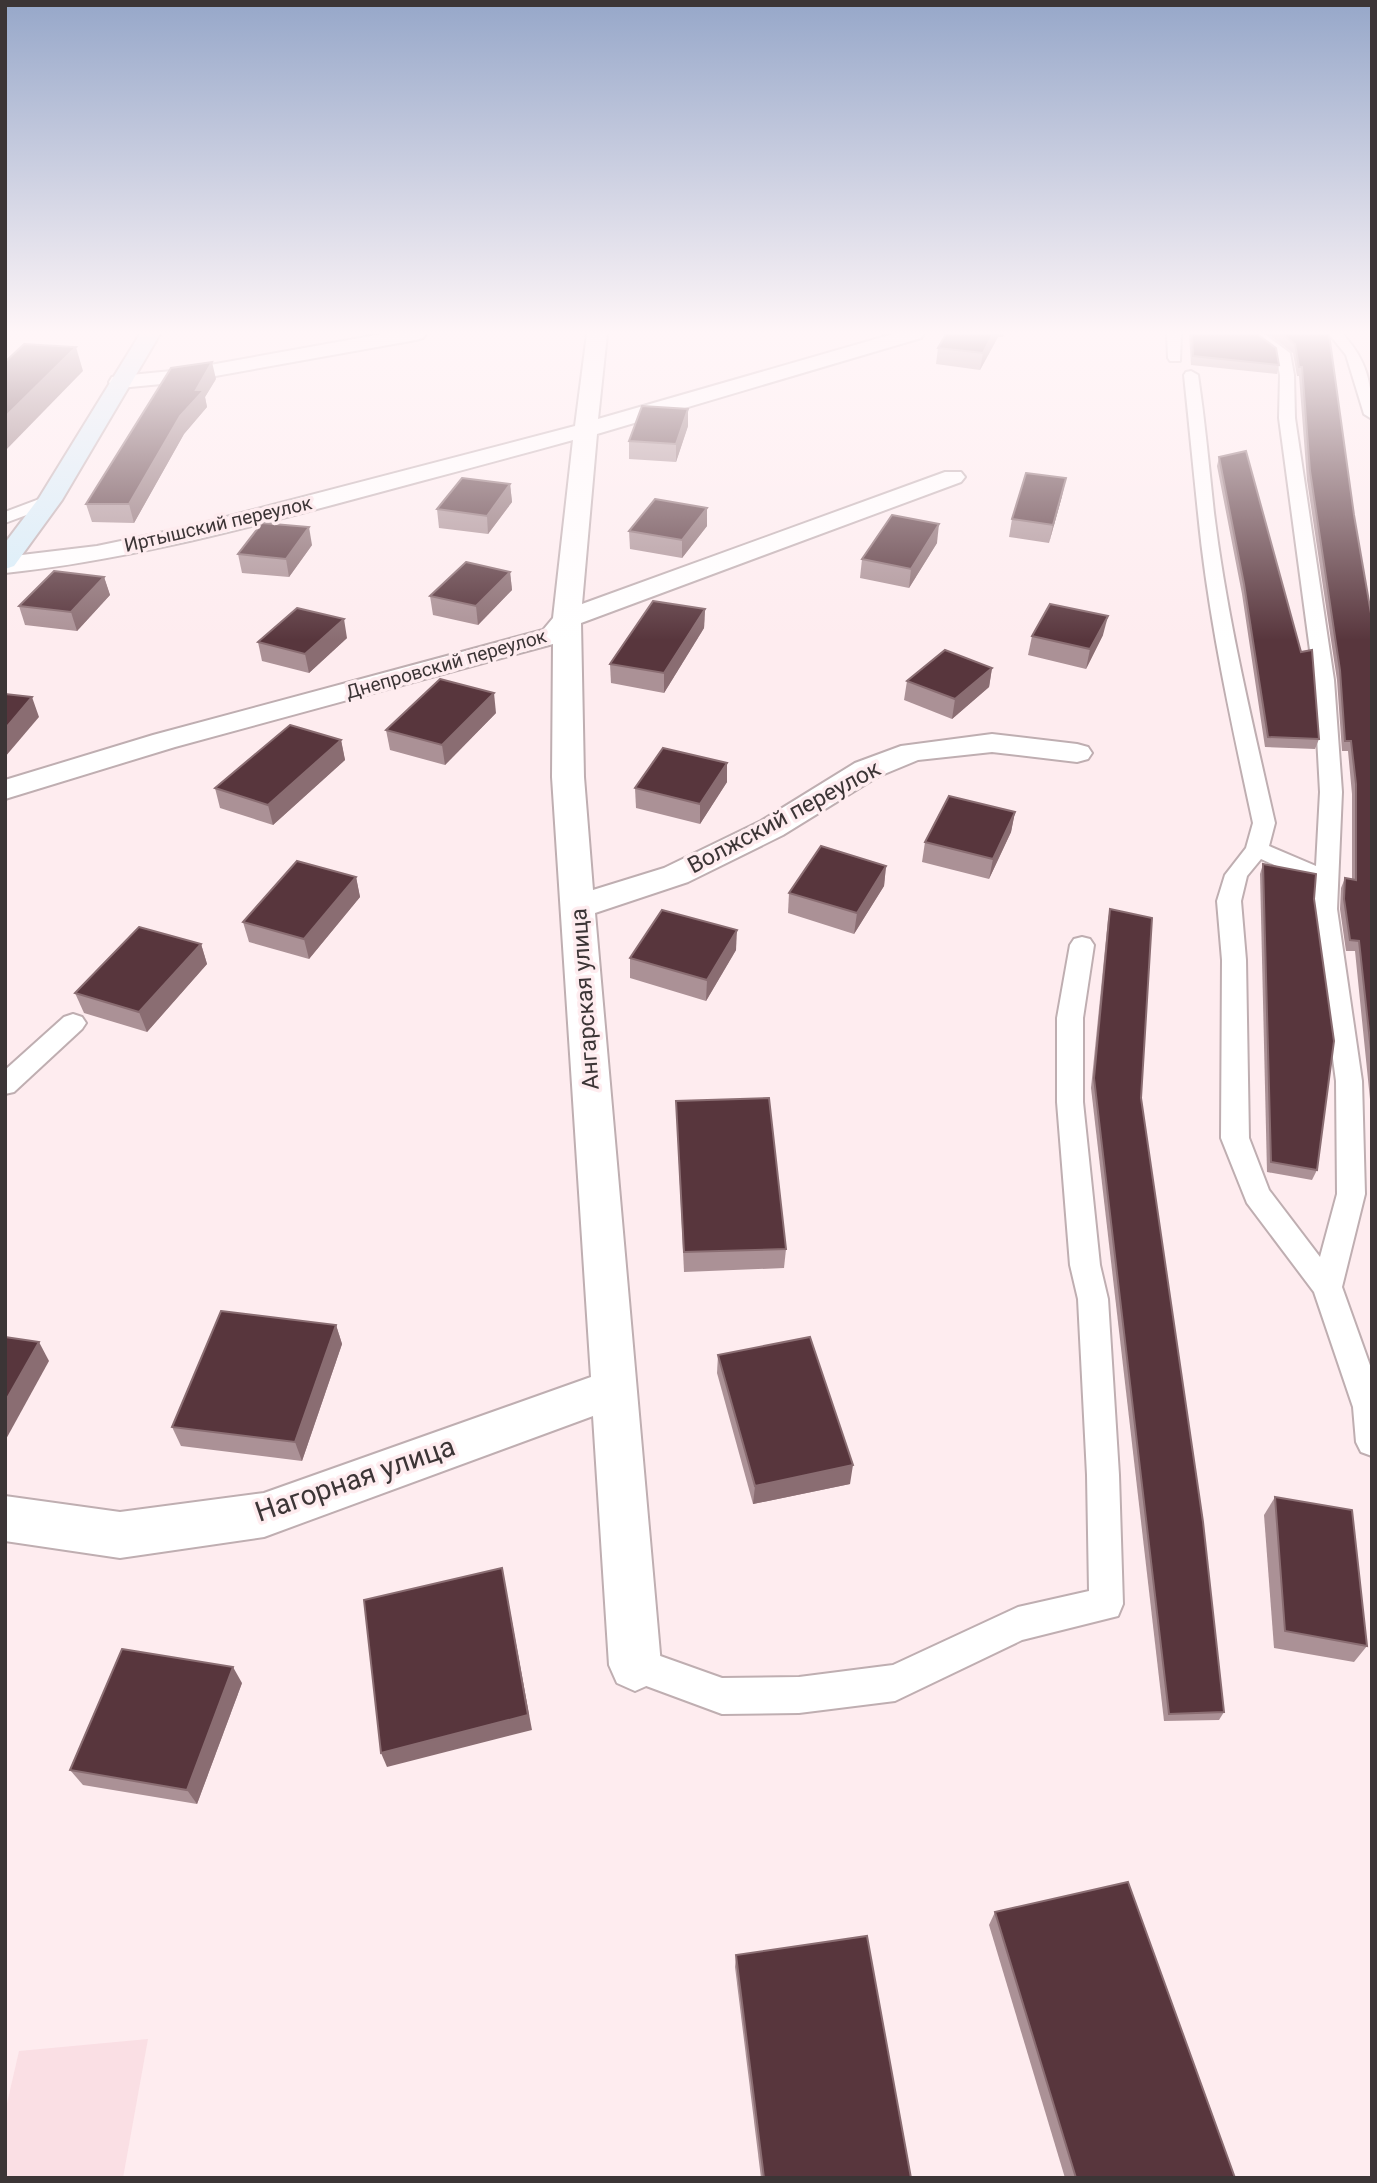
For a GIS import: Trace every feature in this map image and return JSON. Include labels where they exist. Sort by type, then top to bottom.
[{"type":"street","points":[[5,563],[50,500],[88,436]]},
{"type":"street","name":"Иртышский переулок","points":[[5,563],[57,561],[206,530],[567,436]]},
{"type":"street","name":"Ангарская улица","points":[[586,436],[567,619],[568,777],[635,1665]]},
{"type":"street","name":"Днепровский переулок","points":[[5,790],[164,741],[553,636],[567,619],[953,477]]},
{"type":"street","name":"Волжский переулок","points":[[578,907],[676,875],[772,828],[866,770],[912,752],[992,743],[1077,754]]},
{"type":"street","name":"Нагорная улица","points":[[5,1518],[120,1535],[264,1515],[614,1388]]},
{"type":"lane","points":[[1199,436],[1206,513],[1231,672],[1264,823],[1257,849],[1236,875],[1228,901],[1234,960],[1235,1139],[1257,1195],[1327,1287],[1369,1407],[1372,1442]]},
{"type":"lane","points":[[1291,436],[1325,680],[1331,792],[1325,909],[1349,1080],[1351,1194],[1327,1287]]},
{"type":"lane","points":[[5,518],[50,500]]},
{"type":"lane","points":[[1257,849],[1326,880]]},
{"type":"lane","points":[[635,1665],[722,1696],[799,1695],[895,1683],[1018,1624],[1106,1604],[1103,1475],[1093,1299],[1085,1265],[1070,1102],[1070,1018],[1082,945]]},
{"type":"lane","points":[[5,1085],[73,1023]]},
{"type":"shaded area","points":[[148,2039],[123,2178],[5,2178],[5,2112],[19,2051]]},
{"type":"building","points":[[129,436],[168,436],[129,504],[86,504]]},
{"type":"building","points":[[631,436],[679,436],[676,444],[629,441]]},
{"type":"building","points":[[1307,436],[1343,436],[1372,619],[1372,1060],[1359,941],[1350,940],[1344,899],[1345,878],[1356,880],[1356,784],[1351,741],[1345,741],[1340,670],[1310,471]]},
{"type":"building","points":[[1246,451],[1301,652],[1312,650],[1319,739],[1268,737],[1244,584],[1219,457]]},
{"type":"building","points":[[1026,473],[1066,478],[1053,525],[1012,519]]},
{"type":"building","points":[[462,478],[510,484],[487,516],[437,509]]},
{"type":"building","points":[[655,499],[707,508],[682,540],[629,531]]},
{"type":"building","points":[[892,515],[939,524],[911,569],[862,559]]},
{"type":"building","points":[[262,523],[309,527],[286,559],[238,554]]},
{"type":"building","points":[[466,562],[510,572],[476,606],[430,596]]},
{"type":"building","points":[[54,571],[104,577],[71,612],[19,606]]},
{"type":"building","points":[[653,601],[705,609],[664,673],[610,664]]},
{"type":"building","points":[[1050,604],[1108,616],[1090,649],[1032,636]]},
{"type":"building","points":[[297,608],[344,619],[305,654],[258,642]]},
{"type":"building","points":[[945,650],[992,668],[955,699],[907,681]]},
{"type":"building","points":[[440,679],[494,693],[442,745],[386,730]]},
{"type":"building","points":[[5,694],[32,697],[5,729]]},
{"type":"building","points":[[290,725],[341,740],[268,805],[215,788]]},
{"type":"building","points":[[663,748],[727,763],[700,804],[635,788]]},
{"type":"building","points":[[949,796],[1015,812],[993,859],[925,842]]},
{"type":"building","points":[[821,846],[886,866],[857,913],[789,893]]},
{"type":"building","points":[[297,861],[356,877],[304,939],[243,922]]},
{"type":"building","points":[[1263,864],[1316,874],[1314,899],[1334,1041],[1317,1170],[1271,1162]]},
{"type":"building","points":[[1110,909],[1152,918],[1141,1098],[1203,1522],[1224,1712],[1169,1714],[1094,1078]]},
{"type":"building","points":[[662,910],[737,930],[707,980],[630,958]]},
{"type":"building","points":[[139,927],[201,944],[139,1012],[75,993]]},
{"type":"building","points":[[769,1098],[786,1249],[684,1252],[676,1101]]},
{"type":"building","points":[[221,1311],[336,1325],[295,1442],[172,1427]]},
{"type":"building","points":[[5,1337],[39,1342],[5,1402]]},
{"type":"building","points":[[810,1337],[853,1465],[755,1486],[718,1355]]},
{"type":"building","points":[[1275,1497],[1352,1510],[1367,1646],[1285,1631]]},
{"type":"building","points":[[502,1568],[528,1715],[381,1753],[364,1600]]},
{"type":"building","points":[[122,1649],[233,1667],[187,1790],[70,1770]]},
{"type":"building","points":[[1128,1882],[1235,2178],[1076,2178],[995,1912]]},
{"type":"building","points":[[867,1936],[911,2178],[764,2178],[736,1955]]}]
